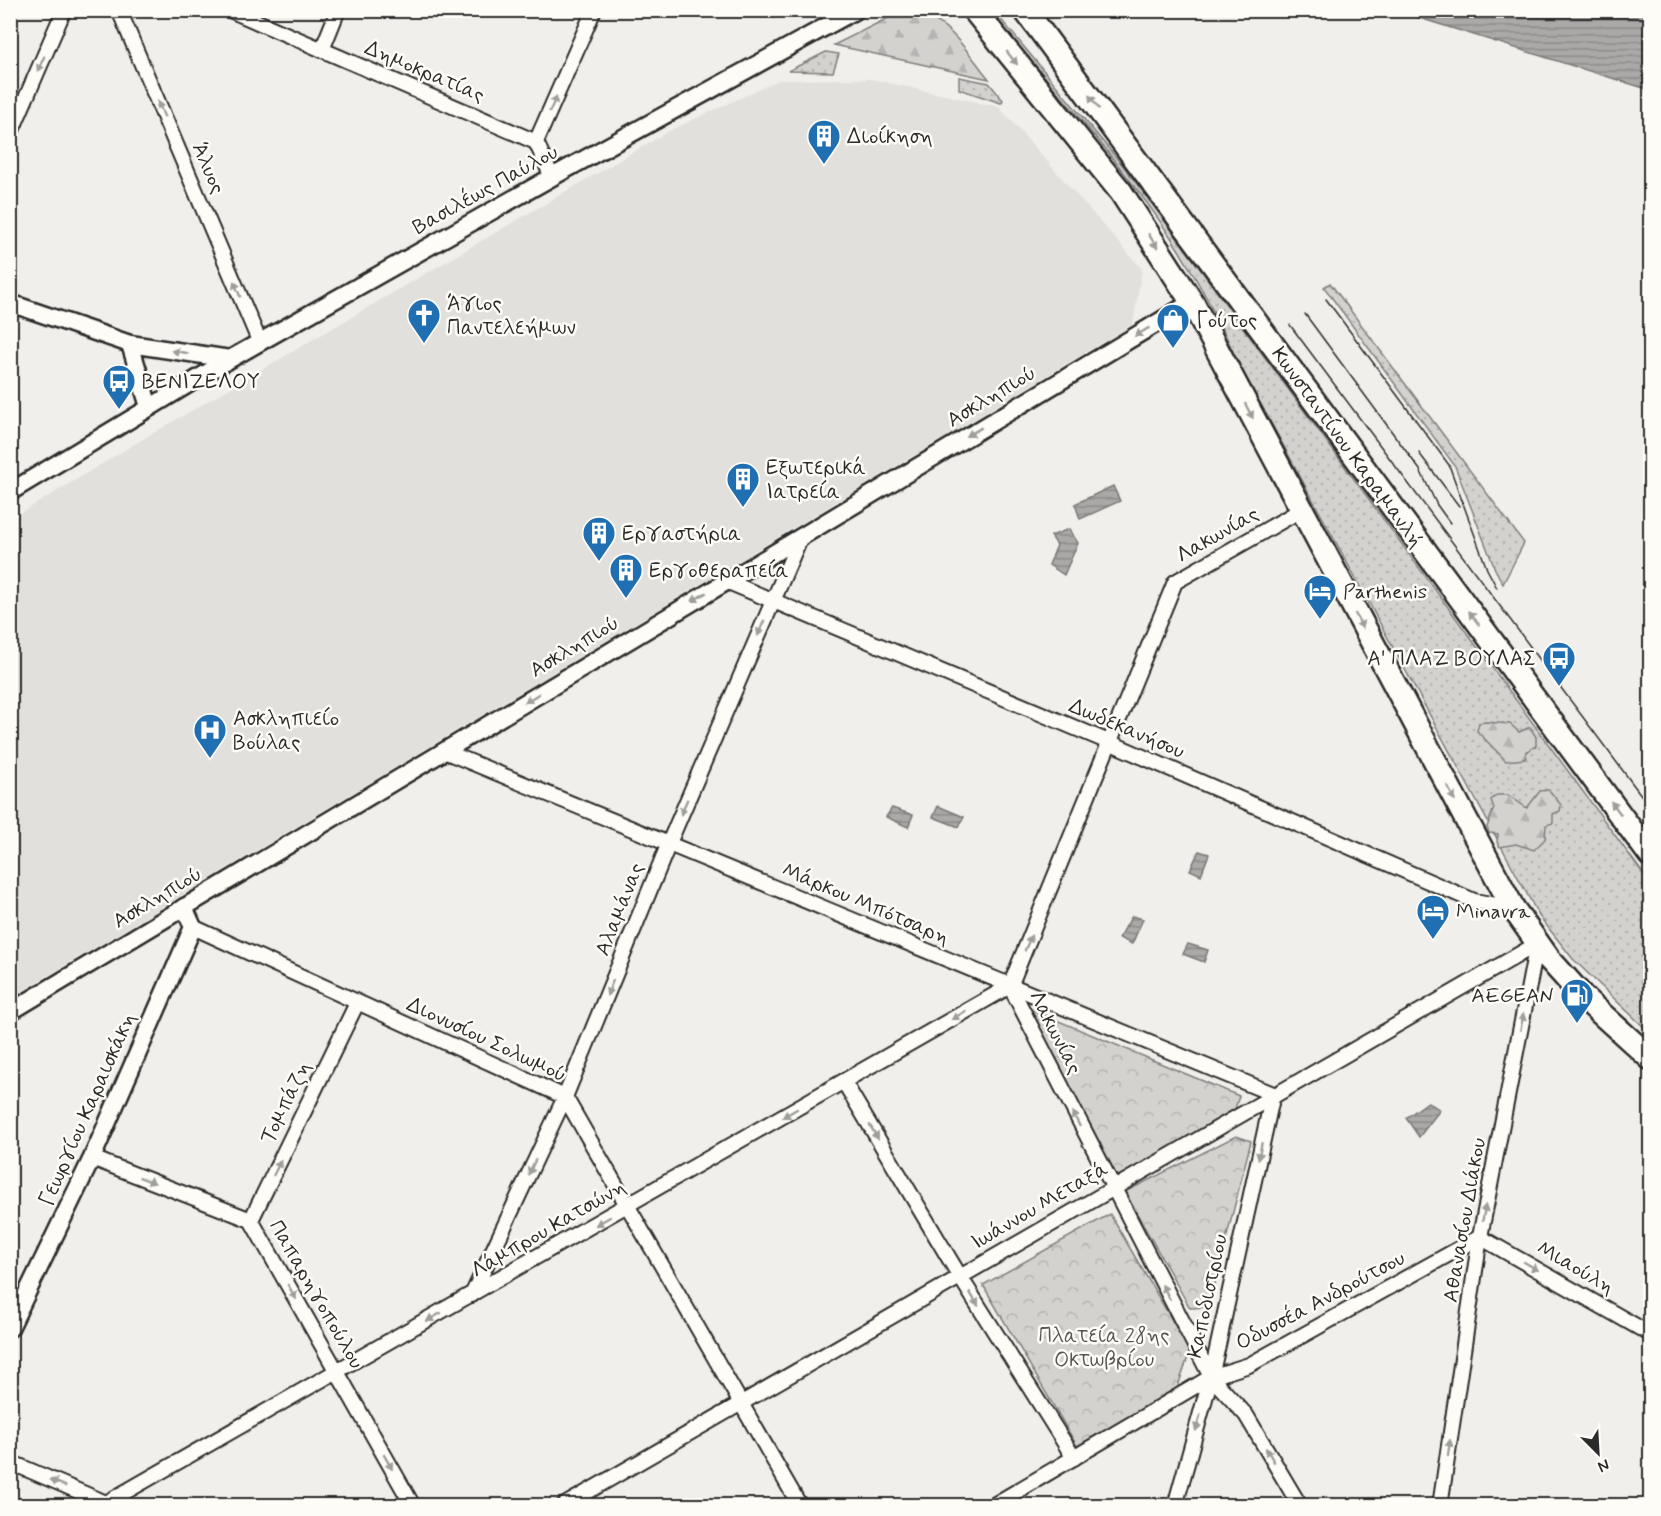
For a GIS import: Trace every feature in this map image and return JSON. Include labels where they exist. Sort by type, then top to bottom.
[{"type":"highway","name":"Κωνσταντίνου Καραμανλή","points":[[1025,10],[1650,855]]},
{"type":"highway","points":[[974,11],[1121,192],[1192,302],[1513,908],[1538,944],[1585,999],[1650,1058]]},
{"type":"street","points":[[10,135],[64,10]]},
{"type":"street","name":"Άλυος","points":[[119,10],[260,343]]},
{"type":"street","name":"Δημοκρατίας","points":[[230,10],[536,142]]},
{"type":"street","points":[[322,50],[338,10]]},
{"type":"street","points":[[552,177],[536,142],[594,10]]},
{"type":"street","name":"Βασιλέως Παύλου","points":[[10,492],[230,359],[552,177],[854,11]]},
{"type":"street","name":"Ασκληπιού","points":[[10,1012],[1192,302]]},
{"type":"street","points":[[10,303],[130,344],[230,359]]},
{"type":"street","points":[[130,344],[149,407]]},
{"type":"street","name":"Λακωνίας","points":[[1300,1506],[1246,1414],[1211,1377],[1111,1188],[1010,986],[1175,582],[1301,510]]},
{"type":"street","name":"Αλαμάνας","points":[[472,1296],[565,1097],[669,843],[801,536]]},
{"type":"street","name":"Δωδεκανήσου","points":[[726,581],[1111,743],[1474,901],[1513,908]]},
{"type":"street","name":"Μάρκου Μπότσαρη","points":[[444,751],[1273,1094]]},
{"type":"street","points":[[184,907],[193,927]]},
{"type":"street","name":"Διονυσίου Σολωμού","points":[[193,927],[565,1097],[800,1506]]},
{"type":"street","name":"Γεωργίου Καραισκάκη","points":[[10,1328],[92,1158],[193,927]]},
{"type":"street","name":"Ιωάννου Μεταξά","points":[[563,1506],[741,1405],[959,1275],[1273,1094],[1538,944]]},
{"type":"street","name":"Αθανασίου Διάκου","points":[[1440,1506],[1480,1237],[1538,944]]},
{"type":"street","name":"Λάμπρου Κατσώνη","points":[[107,1504],[1010,986]]},
{"type":"street","name":"Τομπάζη","points":[[251,1220],[357,1003]]},
{"type":"street","points":[[843,1082],[959,1275],[1074,1458]]},
{"type":"street","name":"Καποδιστρίου","points":[[1175,1506],[1211,1377],[1273,1094]]},
{"type":"street","name":"Παπαρηγοπούλου","points":[[92,1158],[251,1220],[413,1506]]},
{"type":"street","name":"Μιαούλη","points":[[1480,1237],[1650,1334]]},
{"type":"street","name":"Οδυσσέα Ανδρούτσου","points":[[992,1506],[1211,1377],[1249,1365],[1480,1237]]},
{"type":"street","points":[[10,1462],[107,1504]]},
{"type":"shaded area","points":[[1397,11],[1650,11],[1650,90]]},
{"type":"shaded area","name":"Ασκληπιείο Βούλας","points":[[871,79],[999,107],[1142,269],[1133,324],[11,998],[11,519],[138,442],[671,130],[779,80]]},
{"type":"shaded area","points":[[1113,486],[1120,501],[1080,519],[1075,504]]},
{"type":"shaded area","points":[[1069,529],[1078,543],[1064,575],[1049,565],[1057,545],[1051,536]]},
{"type":"shaded area","points":[[938,806],[964,817],[959,827],[933,817]]},
{"type":"shaded area","points":[[892,808],[913,815],[908,827],[886,817]]},
{"type":"shaded area","points":[[1199,851],[1209,854],[1201,875],[1190,870]]},
{"type":"shaded area","points":[[1132,916],[1143,919],[1132,944],[1119,938]]},
{"type":"shaded area","points":[[1188,944],[1208,950],[1204,962],[1183,954]]},
{"type":"shaded area","points":[[1428,1102],[1440,1110],[1419,1137],[1406,1118]]},
{"type":"green space","points":[[989,11],[994,11],[1124,167],[1650,883],[1650,1033],[1573,959],[1539,916],[1239,364],[1207,298],[1170,236],[1106,150]]},
{"type":"green space","points":[[900,12],[916,13],[941,24],[961,43],[989,79],[834,45]]},
{"type":"green space","points":[[826,52],[839,54],[833,72],[788,71]]},
{"type":"green space","points":[[959,77],[989,83],[1003,100],[1001,103],[959,89]]},
{"type":"green space","points":[[1330,283],[1524,543],[1503,584],[1455,466],[1324,287]]},
{"type":"green space","points":[[1479,723],[1510,724],[1519,732],[1530,727],[1536,737],[1536,746],[1527,751],[1525,759],[1506,761],[1477,731]]},
{"type":"green space","points":[[1549,790],[1561,805],[1560,811],[1553,814],[1553,823],[1546,825],[1545,839],[1534,850],[1516,844],[1500,847],[1497,842],[1498,834],[1489,833],[1487,827],[1494,808],[1491,800],[1497,795],[1508,795],[1527,808],[1540,791]]},
{"type":"green space","points":[[1025,1007],[1239,1096],[1235,1109],[1118,1178]]},
{"type":"green space","points":[[1236,1136],[1251,1141],[1209,1307],[1190,1308],[1125,1192]]},
{"type":"green space","name":"Πλατεία 28ης Οκτωβρίου","points":[[1110,1214],[1190,1351],[1177,1389],[1077,1446],[983,1285]]},
{"type":"tram line","points":[[1326,299],[1449,465],[1487,569],[1497,588]]},
{"type":"tram line","points":[[1305,314],[1420,470],[1437,505],[1450,523]]},
{"type":"tram line","points":[[1290,325],[1650,807]]},
{"type":"tram line","points":[[1419,453],[1459,506]]},
{"type":"place","name":"Διοίκηση","points":[[824,165]]},
{"type":"place","name":"Άγιος Παντελεήμων","points":[[424,344]]},
{"type":"place","name":"Γούτος","points":[[1173,349]]},
{"type":"place","name":"ΒΕΝΙΖΕΛΟΥ","points":[[119,410]]},
{"type":"place","name":"Εξωτερικά Ιατρεία","points":[[743,508]]},
{"type":"place","name":"Εργαστήρια","points":[[599,562]]},
{"type":"place","name":"Εργοθεραπεία","points":[[626,599]]},
{"type":"place","name":"Parthenis","points":[[1320,620]]},
{"type":"place","name":"Α' ΠΛΑΖ ΒΟΥΛΑΣ","points":[[1559,687]]},
{"type":"place","name":"Ασκληπιείο Βούλας","points":[[210,759]]},
{"type":"place","name":"Minavra","points":[[1433,940]]},
{"type":"place","name":"AEGEAN","points":[[1577,1024]]}]
